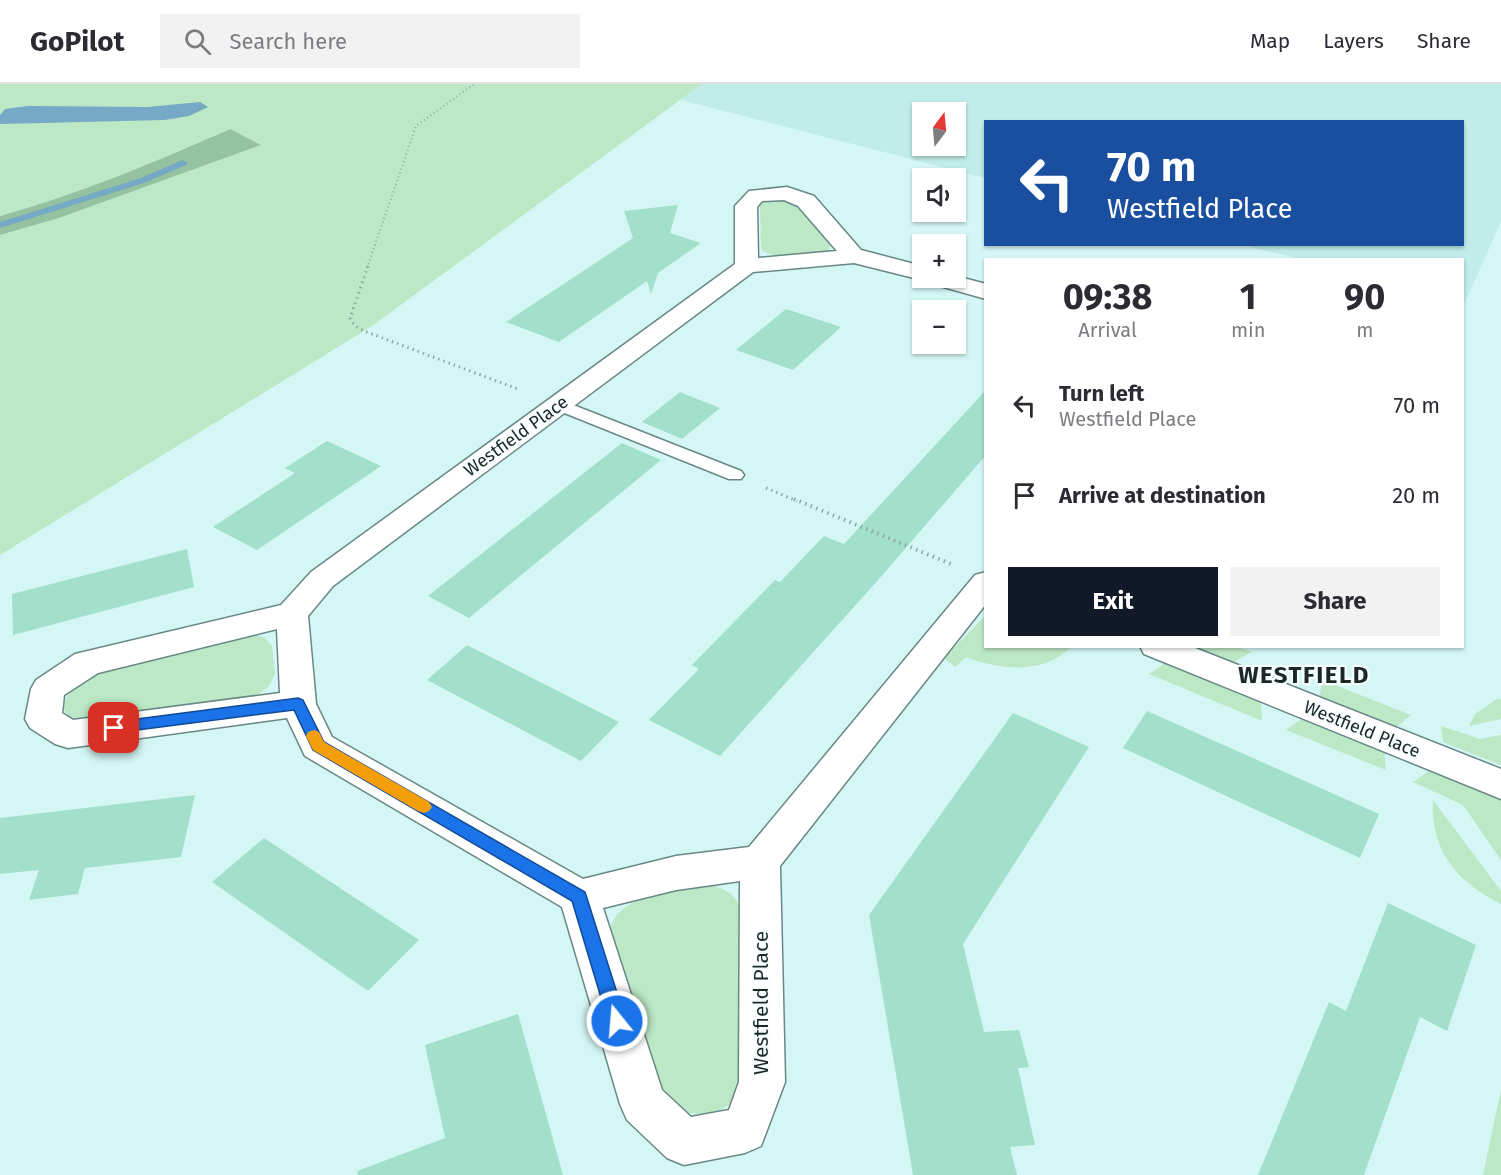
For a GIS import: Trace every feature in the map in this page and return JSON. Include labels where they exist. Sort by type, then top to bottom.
[{"type":"street","points":[[854,256],[806,201],[787,193],[756,195],[746,206],[747,266],[854,256],[912,270]]},
{"type":"street","name":"Westfield Place","points":[[292,614],[322,579],[747,266]]},
{"type":"street","points":[[966,286],[984,291]]},
{"type":"street","points":[[298,704],[68,734],[43,719],[48,688],[87,663],[292,614],[298,704],[318,746],[579,897],[676,873],[759,862],[984,584]]},
{"type":"street","name":"Westfield Place","points":[[1161,648],[1501,784]]},
{"type":"street","name":"Westfield Place","points":[[579,897],[643,1104],[684,1142],[745,1130],[762,1082],[759,862]]},
{"type":"lane","points":[[558,404],[735,475]]},
{"type":"path","points":[[474,84],[460,92],[431,119],[416,126],[350,318],[354,325],[364,331],[558,404]]},
{"type":"path","points":[[735,475],[953,565]]},
{"type":"shaded area","points":[[702,84],[1501,84],[1501,222],[1465,302],[1464,258],[1296,258],[1246,246],[1464,246],[1464,120],[984,120],[984,178],[966,173],[966,168],[946,168],[681,100]]},
{"type":"shaded area","points":[[200,102],[208,107],[189,116],[165,120],[0,124],[0,115],[5,109],[28,106],[148,107]]},
{"type":"green space","points":[[0,84],[702,84],[372,326],[0,555],[0,235],[59,218],[260,145],[229,129],[116,177],[0,216]]},
{"type":"green space","points":[[230,129],[261,145],[59,218],[0,235],[0,216],[116,177]]},
{"type":"green space","points":[[783,198],[797,202],[832,241],[828,251],[813,256],[794,258],[775,256],[761,249],[760,205],[763,201]]},
{"type":"green space","points":[[984,617],[984,648],[1070,648],[1060,656],[1035,666],[1007,667],[966,657],[955,667],[944,658]]},
{"type":"green space","points":[[252,634],[265,638],[272,646],[275,674],[269,686],[255,698],[85,724],[69,718],[63,708],[69,691],[94,675]]},
{"type":"green space","points":[[1196,648],[1240,648],[1252,652],[1234,662]]},
{"type":"green space","points":[[1165,663],[1261,701],[1262,721],[1149,674]]},
{"type":"green space","points":[[1322,680],[1411,715],[1397,727],[1320,696]]},
{"type":"green space","points":[[1497,699],[1501,699],[1501,719],[1469,726],[1475,714]]},
{"type":"green space","points":[[1303,718],[1384,750],[1386,770],[1286,730]]},
{"type":"green space","points":[[1441,726],[1480,739],[1501,735],[1501,765],[1443,742]]},
{"type":"green space","points":[[1429,771],[1501,799],[1501,860],[1463,805],[1413,782]]},
{"type":"green space","points":[[1433,800],[1501,891],[1501,904],[1471,886],[1449,862],[1436,834]]},
{"type":"green space","points":[[709,884],[731,894],[738,903],[742,916],[746,1083],[735,1101],[722,1109],[705,1114],[685,1113],[662,1097],[610,947],[610,933],[616,917],[625,907],[638,900],[668,891]]},
{"type":"green space","points":[[1501,1090],[1501,1175],[1483,1175]]},
{"type":"building","points":[[678,205],[670,233],[701,243],[658,273],[651,294],[647,281],[559,342],[506,322],[633,238],[624,211]]},
{"type":"building","points":[[786,309],[841,327],[793,370],[736,350]]},
{"type":"building","points":[[680,392],[720,408],[682,439],[642,422]]},
{"type":"building","points":[[984,392],[984,457],[879,579],[720,756],[649,720],[699,669],[692,665],[775,580],[780,582],[824,536],[844,544]]},
{"type":"building","points":[[327,441],[381,466],[257,550],[213,527],[295,473],[285,468]]},
{"type":"building","points":[[622,443],[661,460],[469,618],[428,596]]},
{"type":"building","points":[[187,549],[194,587],[13,635],[12,594]]},
{"type":"building","points":[[467,645],[619,722],[581,761],[427,680]]},
{"type":"building","points":[[1147,711],[1379,814],[1360,858],[1123,748]]},
{"type":"building","points":[[1013,713],[1089,747],[963,944],[984,1032],[1019,1030],[1029,1067],[1018,1068],[1035,1145],[1010,1147],[1017,1175],[913,1175],[869,915]]},
{"type":"building","points":[[195,795],[181,857],[85,868],[78,894],[29,900],[39,870],[0,874],[0,818]]},
{"type":"building","points":[[264,838],[419,940],[368,991],[212,882]]},
{"type":"building","points":[[1388,903],[1476,945],[1447,1031],[1420,1017],[1364,1175],[1258,1175],[1329,1002],[1346,1011]]},
{"type":"building","points":[[518,1014],[563,1175],[358,1175],[357,1171],[445,1138],[425,1045]]},
{"type":"waterway","points":[[0,225],[141,181],[183,163]]},
{"type":"slow traffic","points":[[314,736],[318,746],[424,807]]},
{"type":"district","name":"WESTFIELD","points":[[1304,675]]},
{"type":"route","points":[[114,728],[298,704],[318,746],[579,897],[617,1021]]}]
